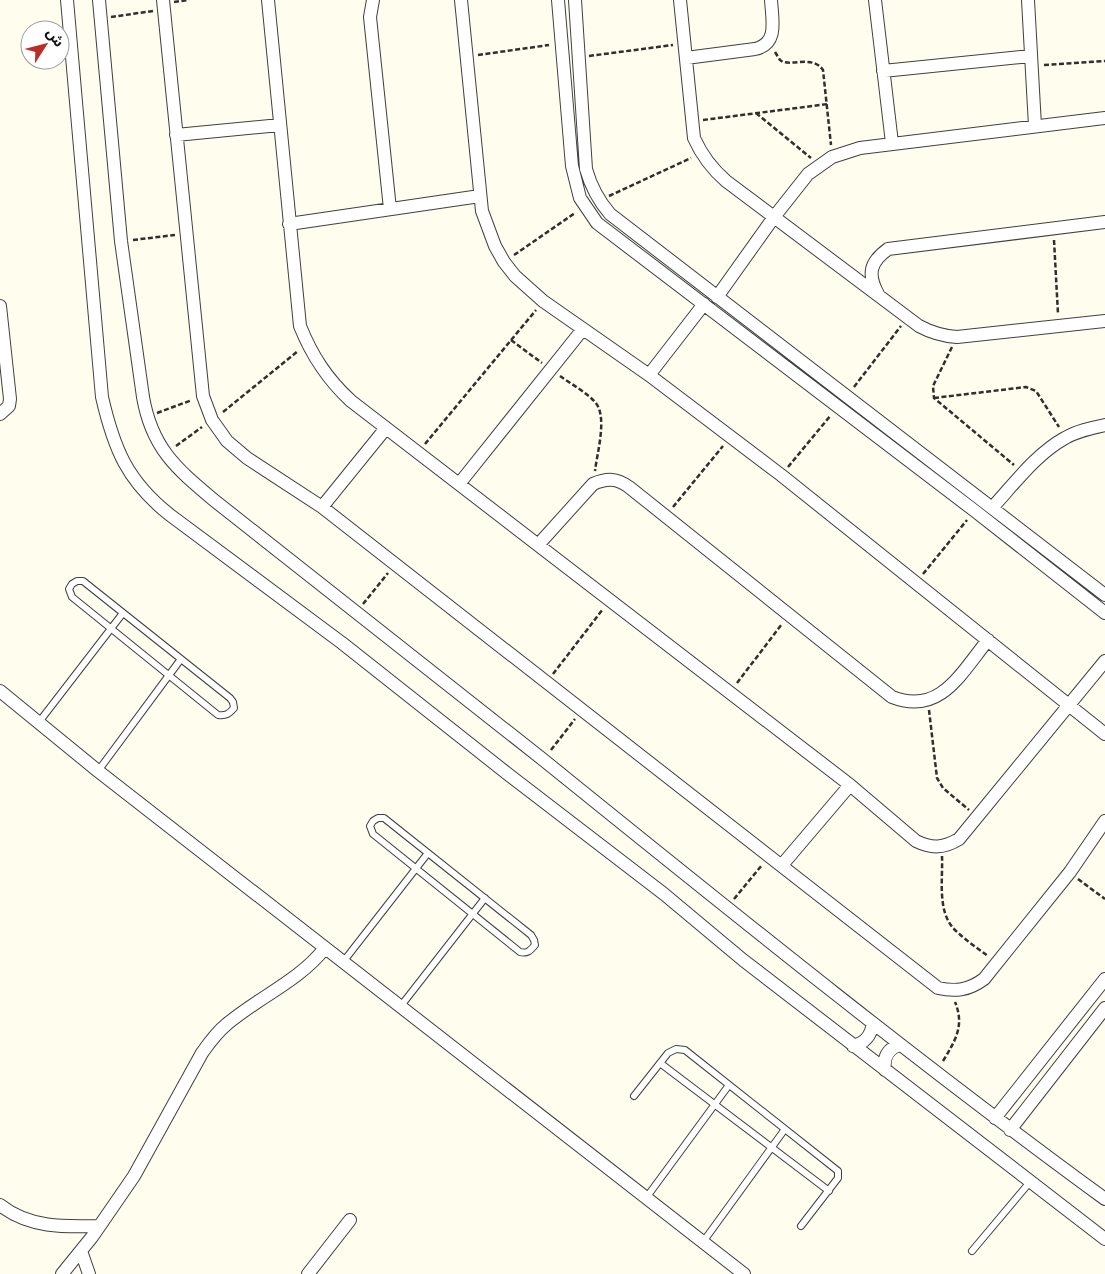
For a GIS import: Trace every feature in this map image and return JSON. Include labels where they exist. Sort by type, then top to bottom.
[{"type":"street","points":[[67,0],[102,397],[115,444],[125,465],[152,501],[342,643],[664,894],[742,960],[1105,1239]]},
{"type":"street","points":[[99,0],[120,241],[146,417],[165,454],[183,474],[209,496],[543,760],[726,908],[936,1074],[1105,1199]]},
{"type":"street","points":[[268,0],[300,326],[306,343],[325,375],[386,428],[850,785],[924,846],[942,847],[959,839],[1105,661]]},
{"type":"street","points":[[373,0],[370,17],[390,210]]},
{"type":"street","points":[[461,0],[480,196],[488,229],[504,262],[528,290],[650,375],[781,475],[1105,734]]},
{"type":"street","points":[[558,0],[572,166],[577,188],[585,206],[604,230],[975,511],[1105,613]]},
{"type":"street","points":[[575,0],[586,169],[591,186],[599,201],[610,214],[1105,595]]},
{"type":"street","points":[[680,0],[694,138],[701,154],[712,169],[774,217],[931,332],[957,337],[1105,322]]},
{"type":"street","points":[[686,58],[761,48],[770,41],[773,31],[771,0]]},
{"type":"street","points":[[875,0],[892,143]]},
{"type":"street","points":[[1028,0],[1035,126]]},
{"type":"street","points":[[163,5],[203,396],[212,420],[227,441],[247,458],[322,507],[938,988],[950,991],[962,990],[974,986],[984,979],[1070,872],[1105,821]]},
{"type":"street","points":[[883,71],[1031,61]]},
{"type":"street","points":[[717,296],[774,217],[808,174],[832,157],[860,148],[892,143],[1105,118]]},
{"type":"street","points":[[176,134],[280,125]]},
{"type":"street","points":[[289,224],[480,196]]},
{"type":"street","points":[[878,294],[871,282],[871,269],[877,257],[888,249],[1105,222]]},
{"type":"street","points":[[650,375],[704,304]]},
{"type":"street","points":[[0,306],[10,399],[9,406],[0,414]]},
{"type":"street","points":[[459,484],[584,329]]},
{"type":"street","points":[[752,341],[760,330]]},
{"type":"street","points":[[992,508],[1047,450],[1065,437],[1086,428],[1105,425]]},
{"type":"street","points":[[322,507],[386,428]]},
{"type":"street","points":[[538,545],[593,484],[602,480],[612,479],[621,481],[892,697],[903,702],[916,703],[928,701],[948,689],[988,640]]},
{"type":"street","points":[[1050,569],[1058,559]]},
{"type":"street","points":[[0,691],[98,771],[744,1274]]},
{"type":"street","points":[[782,866],[850,785]]},
{"type":"street","points":[[62,1274],[81,1252],[134,1176],[211,1040],[226,1024],[301,972],[325,948]]},
{"type":"street","points":[[995,1118],[1105,979]]},
{"type":"street","points":[[1010,1130],[1105,1008]]},
{"type":"street","points":[[853,1046],[865,1041],[869,1036],[873,1023]]},
{"type":"street","points":[[884,1070],[885,1057],[893,1047],[899,1044]]},
{"type":"street","points":[[0,1205],[22,1218],[42,1224],[65,1227],[99,1226]]},
{"type":"street","points":[[308,1274],[350,1220]]},
{"type":"street","points":[[81,1252],[88,1274]]},
{"type":"lane","points":[[77,581],[83,581],[230,698],[234,708],[224,716],[218,715],[112,628],[72,597],[69,589],[72,584],[77,581]]},
{"type":"lane","points":[[39,722],[123,614]]},
{"type":"lane","points":[[98,771],[181,659]]},
{"type":"lane","points":[[378,818],[384,818],[531,935],[535,945],[526,953],[520,952],[416,869],[373,834],[370,826],[373,821],[378,818]]},
{"type":"lane","points":[[343,962],[428,853]]},
{"type":"lane","points":[[400,1007],[485,898]]},
{"type":"lane","points":[[634,1096],[672,1050],[685,1050],[838,1171],[838,1178],[801,1226]]},
{"type":"lane","points":[[660,1063],[829,1191]]},
{"type":"lane","points":[[646,1198],[729,1085]]},
{"type":"lane","points":[[703,1242],[785,1129]]},
{"type":"lane","points":[[972,1251],[1030,1182]]},
{"type":"path","points":[[100,18],[163,5]]},
{"type":"path","points":[[770,41],[777,57],[783,62],[811,62],[820,66],[824,74],[828,104],[832,157]]},
{"type":"path","points":[[466,56],[561,44]]},
{"type":"path","points":[[579,57],[684,44]]},
{"type":"path","points":[[1031,61],[1105,61]]},
{"type":"path","points":[[691,121],[828,104]]},
{"type":"path","points":[[756,113],[820,164]]},
{"type":"path","points":[[599,201],[701,154]]},
{"type":"path","points":[[504,262],[585,206]]},
{"type":"path","points":[[1053,228],[1059,326]]},
{"type":"path","points":[[120,241],[186,234]]},
{"type":"path","points":[[418,452],[543,301]]},
{"type":"path","points":[[846,396],[908,317]]},
{"type":"path","points":[[957,337],[933,386],[934,398],[1024,473]]},
{"type":"path","points":[[511,340],[594,401],[599,408],[602,416],[593,484]]},
{"type":"path","points":[[165,454],[212,420],[306,343]]},
{"type":"path","points":[[934,398],[1026,387],[1032,388],[1036,391],[1065,437]]},
{"type":"path","points":[[146,417],[203,396]]},
{"type":"path","points":[[781,475],[838,407]]},
{"type":"path","points":[[666,516],[731,437]]},
{"type":"path","points":[[916,582],[975,511]]},
{"type":"path","points":[[357,612],[395,564]]},
{"type":"path","points":[[547,683],[610,600]]},
{"type":"path","points":[[730,692],[789,615]]},
{"type":"path","points":[[928,701],[937,778],[940,784],[978,817]]},
{"type":"path","points":[[543,760],[582,710]]},
{"type":"path","points":[[942,847],[943,903],[948,922],[997,964]]},
{"type":"path","points":[[726,908],[770,856]]},
{"type":"path","points":[[1070,872],[1105,899]]},
{"type":"path","points":[[936,1074],[957,1037],[960,1020],[950,991]]}]
